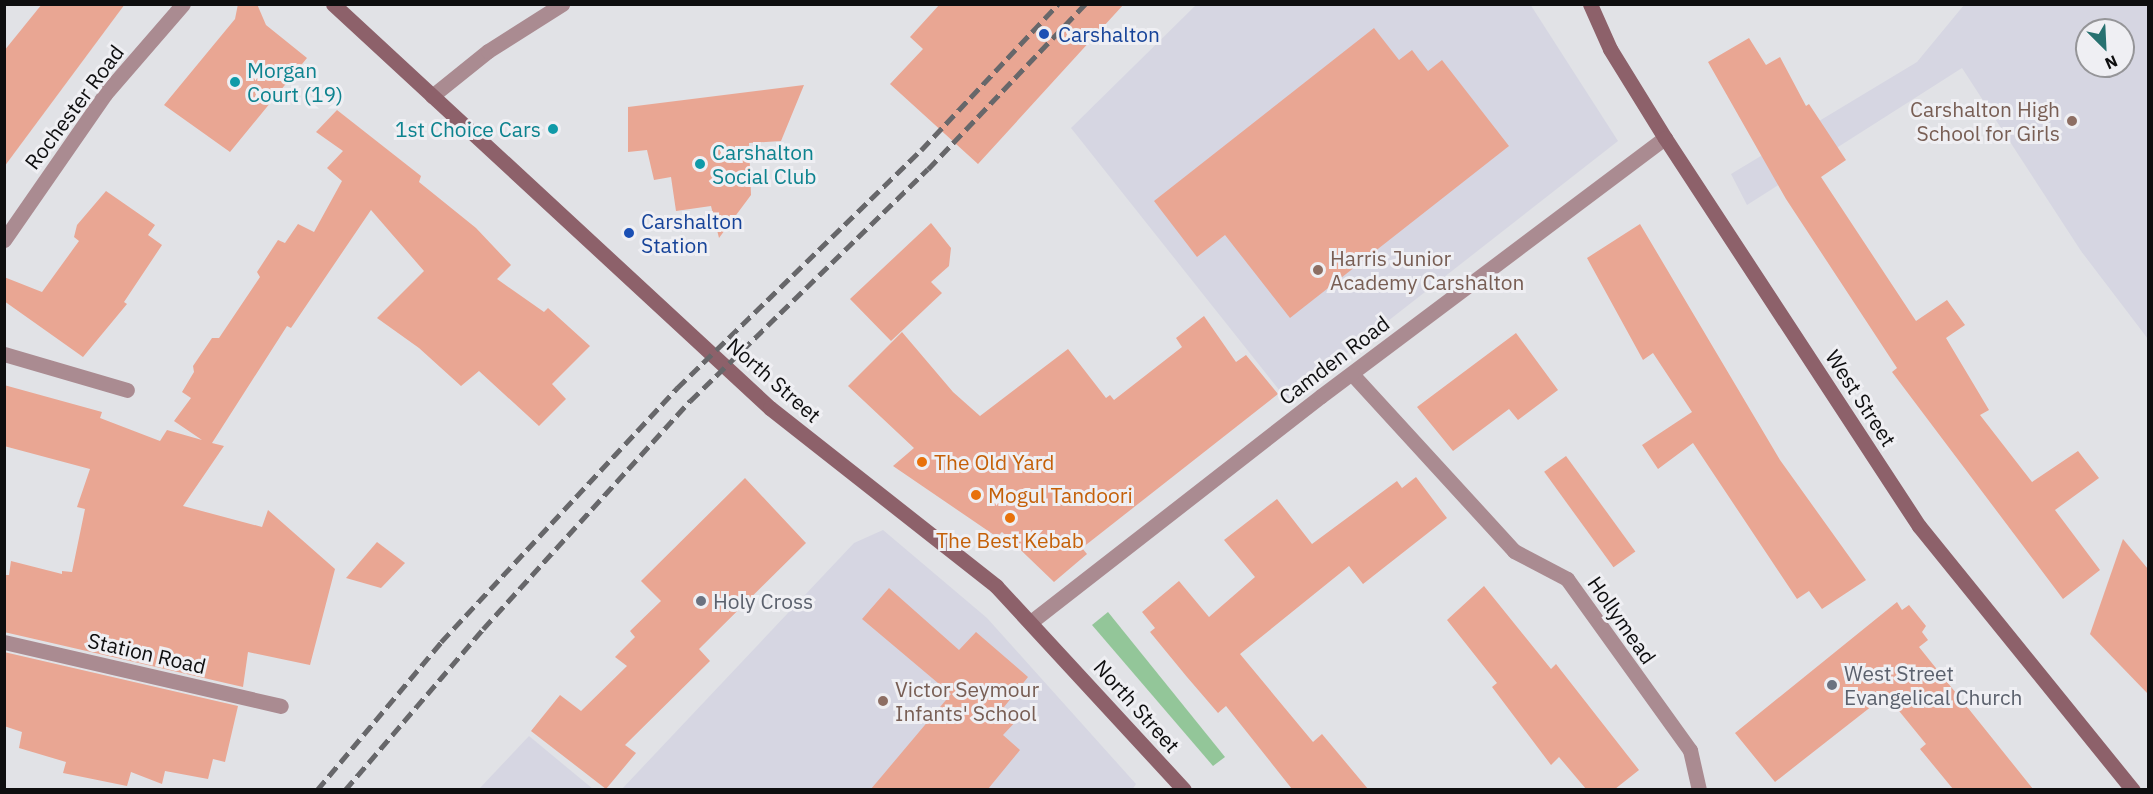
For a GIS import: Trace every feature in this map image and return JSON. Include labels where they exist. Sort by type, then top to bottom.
[{"type":"main road","name":"North Street","points":[[333,4],[770,408],[996,586],[1032,621],[1182,789]]},
{"type":"main road","name":"West Street","points":[[1590,4],[1610,49],[1665,138],[1919,526],[2133,789]]},
{"type":"street","name":"Rochester Road","points":[[4,240],[105,94],[183,4]]},
{"type":"street","points":[[432,96],[488,51],[562,4]]},
{"type":"street","name":"Camden Road","points":[[1032,621],[1352,374],[1665,138]]},
{"type":"street","points":[[4,354],[127,390]]},
{"type":"street","name":"Hollymead","points":[[1352,374],[1514,551],[1567,579],[1690,750],[1699,789]]},
{"type":"street","name":"Station Road","points":[[4,642],[280,706]]},
{"type":"shaded area","name":"Harris Junior Academy Carshalton","points":[[1530,4],[1618,141],[1287,400],[1071,128],[1196,5]]},
{"type":"shaded area","name":"Carshalton High School for Girls","points":[[1964,5],[2148,5],[2148,339],[2081,251],[1962,68],[1747,205],[1731,174],[1917,62]]},
{"type":"shaded area","name":"Victor Seymour Infants' School","points":[[883,530],[987,618],[1136,784],[1132,790],[621,790],[854,543]]},
{"type":"shaded area","points":[[529,736],[593,789],[479,789]]},
{"type":"green space","points":[[1108,612],[1225,757],[1213,766],[1092,625]]},
{"type":"building","points":[[42,4],[125,4],[4,167],[4,51]]},
{"type":"building","name":"Morgan Court (19)","points":[[238,4],[257,4],[266,25],[307,58],[230,152],[164,105],[235,19]]},
{"type":"building","points":[[940,4],[1124,4],[978,164],[890,84],[923,49],[910,37]]},
{"type":"building","points":[[1374,28],[1399,60],[1412,50],[1428,71],[1442,60],[1509,146],[1290,318],[1225,235],[1197,257],[1154,201]]},
{"type":"building","points":[[1749,38],[1766,65],[1780,57],[1806,106],[1809,104],[1846,160],[1821,177],[1916,321],[1947,300],[1965,325],[1946,338],[1989,410],[1980,415],[2032,482],[2078,451],[2099,478],[2055,510],[2100,570],[2063,599],[1892,372],[1897,368],[1786,199],[1708,62]]},
{"type":"building","name":"Carshalton Social Club","points":[[804,85],[781,141],[749,143],[751,195],[719,238],[711,206],[676,211],[671,177],[654,180],[647,150],[628,152],[628,107]]},
{"type":"building","points":[[337,110],[421,176],[419,182],[476,228],[511,265],[497,279],[544,312],[548,308],[590,346],[552,384],[566,399],[539,426],[479,371],[461,386],[419,348],[377,318],[424,271],[371,210],[291,328],[287,326],[212,443],[224,446],[183,506],[262,527],[268,510],[335,569],[310,665],[248,652],[243,687],[4,632],[4,575],[9,575],[11,561],[62,574],[62,571],[72,572],[85,509],[77,507],[90,469],[4,446],[4,385],[102,412],[100,418],[160,441],[167,430],[202,440],[174,421],[191,398],[182,392],[194,372],[193,366],[212,338],[219,338],[260,277],[257,272],[278,240],[285,243],[298,224],[314,232],[342,181],[327,168],[343,151],[316,132]]},
{"type":"building","points":[[106,191],[155,225],[148,235],[162,245],[124,302],[127,304],[83,357],[4,301],[4,277],[42,292],[79,241],[74,237],[77,225]]},
{"type":"building","points":[[931,223],[951,248],[949,266],[931,282],[942,293],[891,341],[850,299]]},
{"type":"building","points":[[1640,224],[1780,460],[1866,580],[1822,609],[1809,591],[1797,599],[1693,443],[1658,469],[1642,445],[1692,412],[1653,353],[1643,360],[1587,258]]},
{"type":"building","points":[[1204,316],[1236,362],[1246,355],[1278,394],[1082,548],[1087,554],[1054,582],[1002,532],[997,537],[893,466],[914,448],[848,386],[902,332],[953,392],[980,416],[1068,349],[1106,398],[1110,395],[1114,400],[1182,347],[1176,338]]},
{"type":"building","points":[[1516,333],[1558,390],[1518,420],[1509,409],[1453,451],[1417,407]]},
{"type":"building","points":[[1566,456],[1635,551],[1614,567],[1544,472]]},
{"type":"building","points":[[1416,477],[1447,518],[1363,584],[1349,566],[1240,654],[1313,742],[1322,734],[1368,789],[1292,789],[1226,706],[1218,713],[1187,677],[1150,632],[1155,628],[1142,612],[1179,581],[1209,617],[1255,577],[1224,540],[1277,499],[1312,544],[1397,481],[1402,488]]},
{"type":"building","name":"Holy Cross","points":[[745,478],[806,543],[699,649],[710,661],[625,745],[636,753],[606,789],[531,731],[560,695],[581,711],[627,666],[615,657],[635,637],[630,631],[661,601],[641,581]]},
{"type":"building","points":[[2123,539],[2148,569],[2148,694],[2090,634]]},
{"type":"building","points":[[377,542],[405,563],[381,588],[346,578]]},
{"type":"building","points":[[1484,586],[1551,669],[1556,664],[1639,770],[1615,789],[1586,789],[1559,757],[1551,765],[1492,687],[1497,683],[1447,620]]},
{"type":"building","points":[[889,588],[959,650],[976,632],[1028,677],[1004,707],[1018,719],[1003,735],[1020,750],[988,789],[871,789],[951,694],[862,619]]},
{"type":"building","points":[[1897,602],[1902,610],[1909,605],[1926,626],[1922,632],[1928,640],[1919,647],[2033,789],[1953,789],[1920,749],[1926,744],[1886,695],[1775,782],[1735,733]]},
{"type":"building","points":[[4,652],[238,706],[225,762],[213,759],[208,779],[165,771],[162,784],[131,772],[127,786],[63,773],[66,762],[19,748],[22,732],[4,726]]},
{"type":"railway","points":[[317,790],[441,642],[677,388],[921,150],[1058,4]]},
{"type":"railway","points":[[345,790],[483,629],[690,401],[928,169],[1085,4]]},
{"type":"place","name":"Carshalton","points":[[1044,34]]},
{"type":"place","name":"Morgan Court (19)","points":[[235,82]]},
{"type":"place","name":"Carshalton High School for Girls","points":[[2072,121]]},
{"type":"place","name":"1st Choice Cars","points":[[553,129]]},
{"type":"place","name":"Carshalton Social Club","points":[[700,164]]},
{"type":"place","name":"Carshalton Station","points":[[629,233]]},
{"type":"place","name":"Harris Junior Academy Carshalton","points":[[1318,270]]},
{"type":"place","name":"The Old Yard","points":[[922,462]]},
{"type":"place","name":"Mogul Tandoori","points":[[976,495]]},
{"type":"place","name":"The Best Kebab","points":[[1010,518]]},
{"type":"place","name":"Holy Cross","points":[[701,601]]},
{"type":"place","name":"West Street Evangelical Church","points":[[1832,685]]},
{"type":"place","name":"Victor Seymour Infants' School","points":[[883,701]]}]
